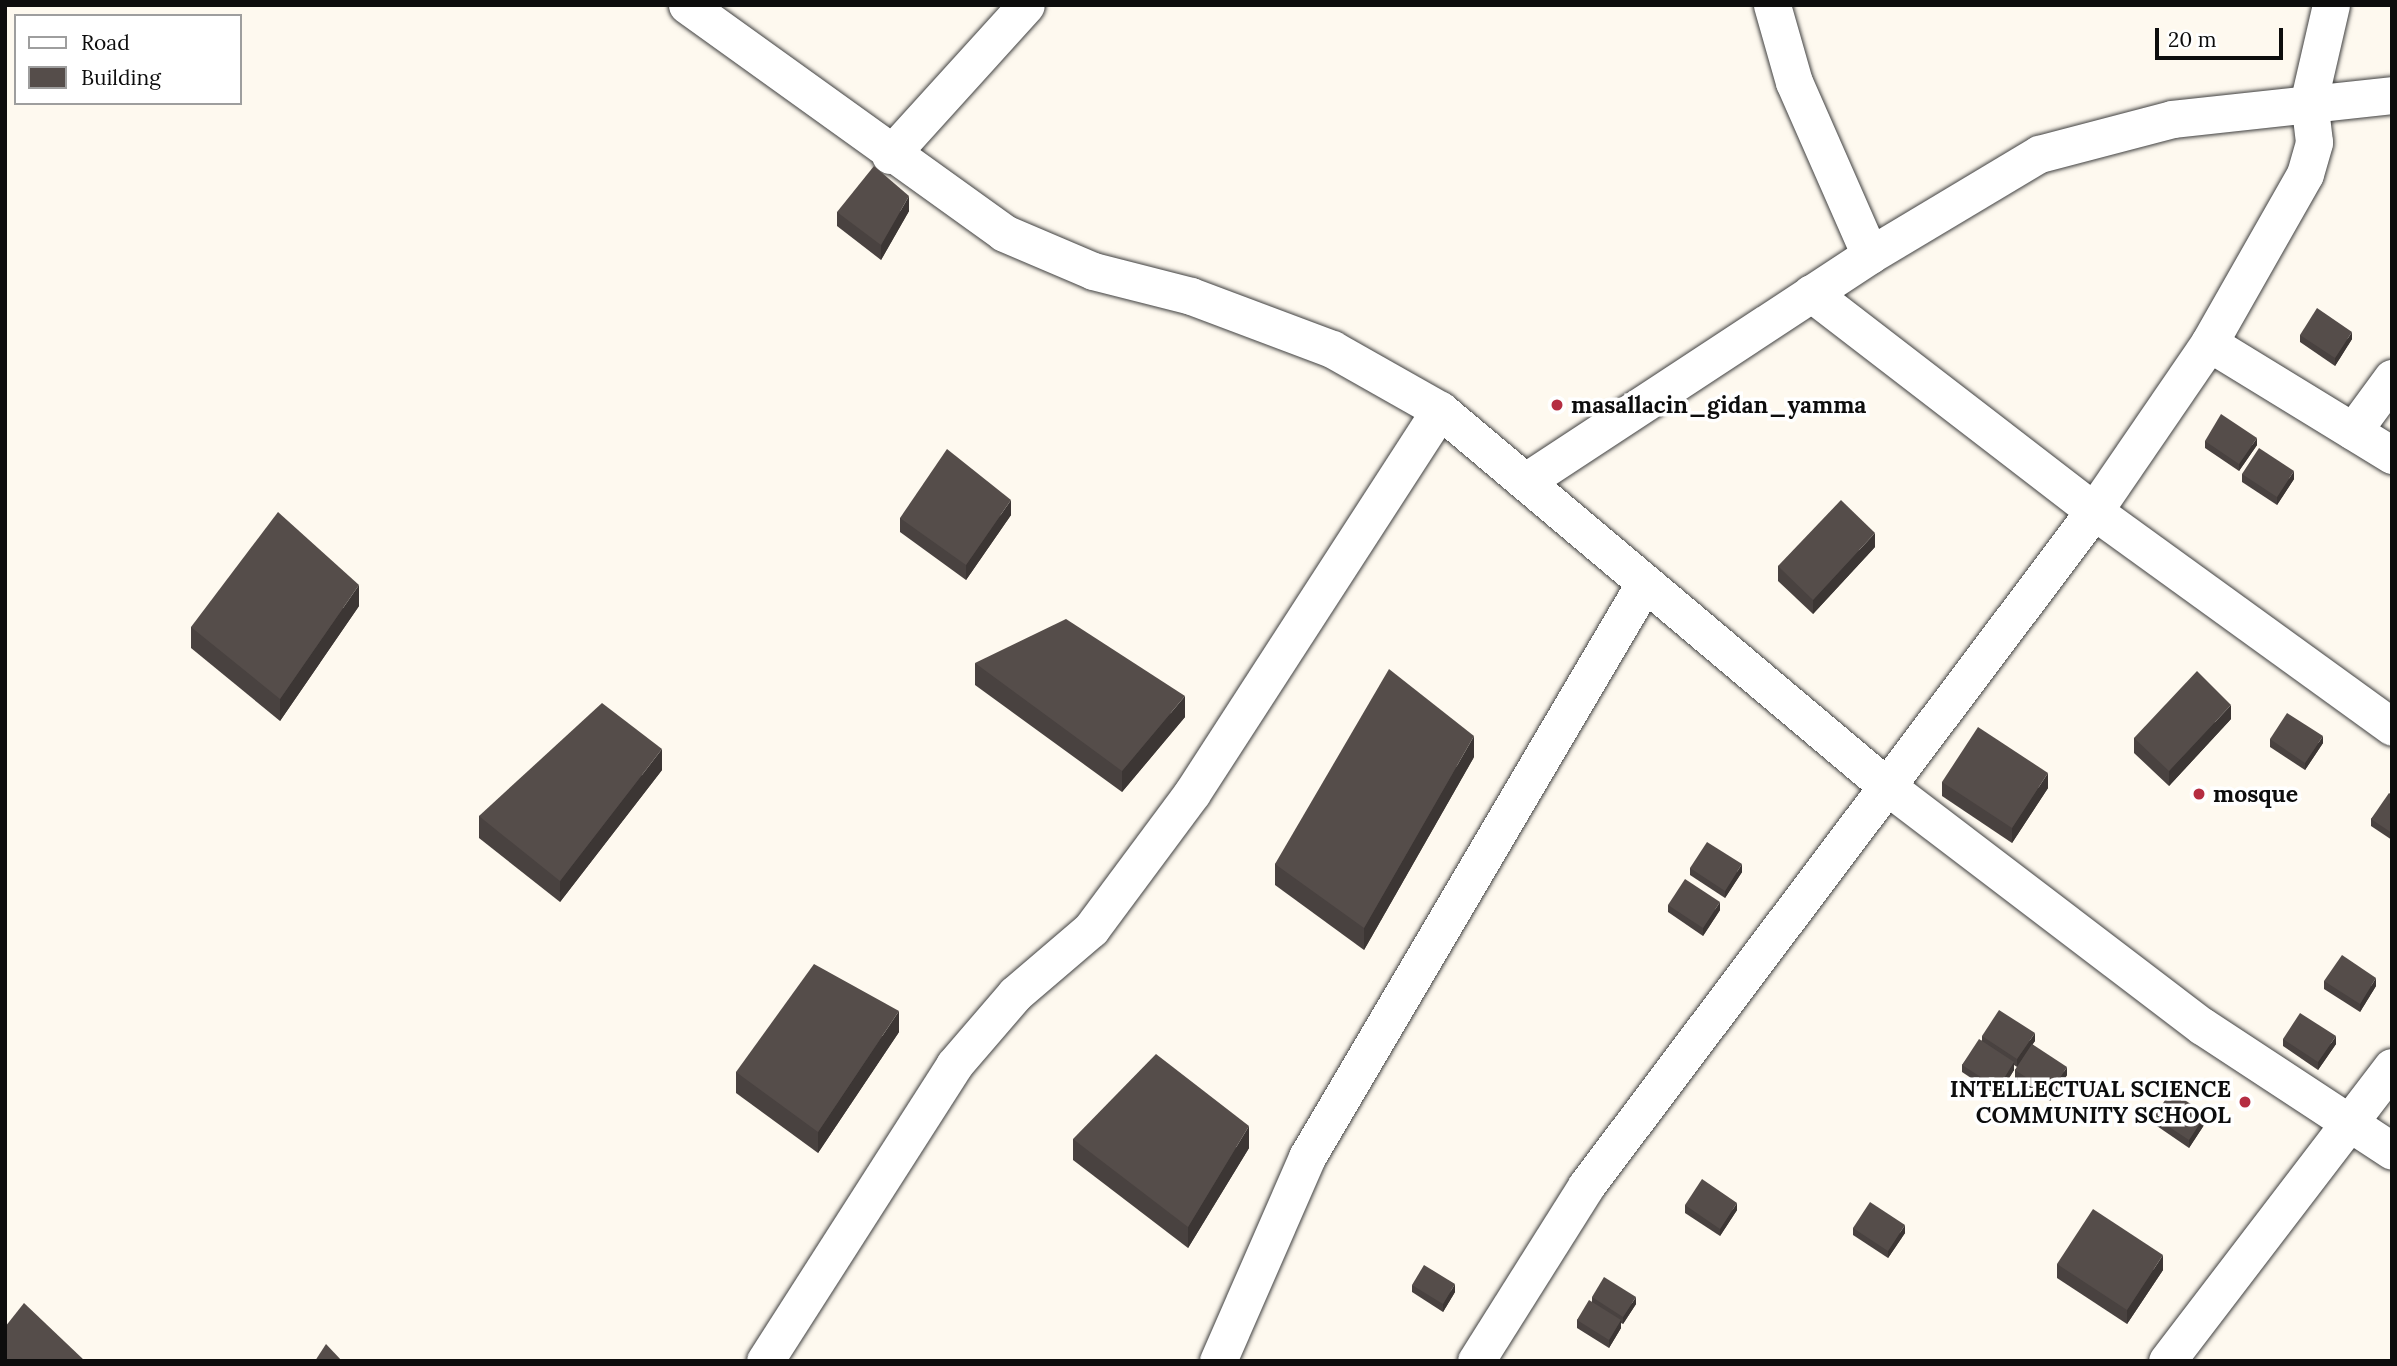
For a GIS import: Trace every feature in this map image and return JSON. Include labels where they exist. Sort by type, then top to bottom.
[{"type":"street","points":[[890,155],[1026,5]]},
{"type":"street","points":[[1772,5],[1794,82],[1870,255]]},
{"type":"street","points":[[1476,1361],[1586,1186],[1884,784],[2094,511],[2209,343],[2305,174],[2314,142],[2309,100],[2331,5]]},
{"type":"street","points":[[710,12],[890,155],[1004,233],[1093,271],[1191,296],[1332,349],[1440,410],[1528,479],[1644,584],[1884,784],[2203,1026],[2392,1151]]},
{"type":"street","points":[[1528,479],[1870,255],[2039,154],[2172,119],[2309,100],[2392,95]]},
{"type":"street","points":[[1811,293],[2094,511],[2392,727]]},
{"type":"street","points":[[2209,343],[2392,455]]},
{"type":"street","points":[[2353,431],[2392,378]]},
{"type":"street","points":[[765,1361],[954,1065],[1015,994],[1091,929],[1192,793],[1440,410]]},
{"type":"street","points":[[1218,1361],[1307,1157],[1644,584]]},
{"type":"street","points":[[2167,1361],[2348,1121],[2392,1067]]},
{"type":"building","points":[[874,166],[909,196],[881,245],[837,212]]},
{"type":"building","points":[[2317,308],[2352,332],[2335,358],[2300,335]]},
{"type":"building","points":[[2221,414],[2257,438],[2239,464],[2205,441]]},
{"type":"building","points":[[2259,448],[2294,471],[2277,497],[2242,474]]},
{"type":"building","points":[[947,449],[1011,500],[966,565],[900,518]]},
{"type":"building","points":[[1841,500],[1875,533],[1813,600],[1778,566]]},
{"type":"building","points":[[278,512],[359,585],[280,699],[191,627]]},
{"type":"building","points":[[1066,619],[1185,696],[1122,771],[975,663]]},
{"type":"building","points":[[1389,669],[1474,736],[1364,928],[1275,864]]},
{"type":"building","points":[[2197,671],[2231,705],[2169,771],[2134,738]]},
{"type":"building","points":[[602,703],[662,749],[560,881],[479,816]]},
{"type":"building","points":[[2287,713],[2323,736],[2305,763],[2270,739]]},
{"type":"building","points":[[1978,727],[2048,773],[2012,828],[1942,782]]},
{"type":"building","points":[[2389,793],[2392,795],[2392,833],[2371,819]]},
{"type":"building","points":[[1707,842],[1742,864],[1725,891],[1690,868]]},
{"type":"building","points":[[1685,879],[1720,902],[1703,928],[1668,905]]},
{"type":"building","points":[[2342,955],[2376,978],[2360,1004],[2324,981]]},
{"type":"building","points":[[814,964],[899,1011],[818,1132],[736,1072]]},
{"type":"building","points":[[1999,1010],[2035,1033],[2017,1059],[1982,1036]]},
{"type":"building","points":[[2300,1013],[2336,1036],[2318,1062],[2283,1039]]},
{"type":"building","points":[[1979,1039],[2014,1062],[1998,1088],[1962,1065]]},
{"type":"building","points":[[2032,1044],[2067,1067],[2050,1093],[2015,1070]]},
{"type":"building","points":[[1156,1054],[1249,1126],[1188,1227],[1073,1139]]},
{"type":"building","points":[[2171,1091],[2206,1114],[2189,1140],[2154,1117]]},
{"type":"building","points":[[1702,1179],[1737,1203],[1720,1229],[1685,1205]]},
{"type":"building","points":[[1870,1202],[1905,1225],[1888,1251],[1853,1228]]},
{"type":"building","points":[[2093,1209],[2163,1255],[2127,1310],[2057,1264]]},
{"type":"building","points":[[1424,1265],[1455,1284],[1443,1304],[1412,1285]]},
{"type":"building","points":[[1604,1277],[1636,1297],[1623,1317],[1592,1297]]},
{"type":"building","points":[[1589,1300],[1621,1320],[1609,1340],[1577,1320]]},
{"type":"building","points":[[24,1303],[85,1361],[5,1361],[5,1327]]},
{"type":"building","points":[[326,1344],[342,1361],[315,1361]]},
{"type":"place","name":"masallacin_gidan_yamma","points":[[1557,405]]},
{"type":"place","name":"mosque","points":[[2199,794]]},
{"type":"place","name":"INTELLECTUAL SCIENCE COMMUNITY SCHOOL","points":[[2245,1102]]}]
